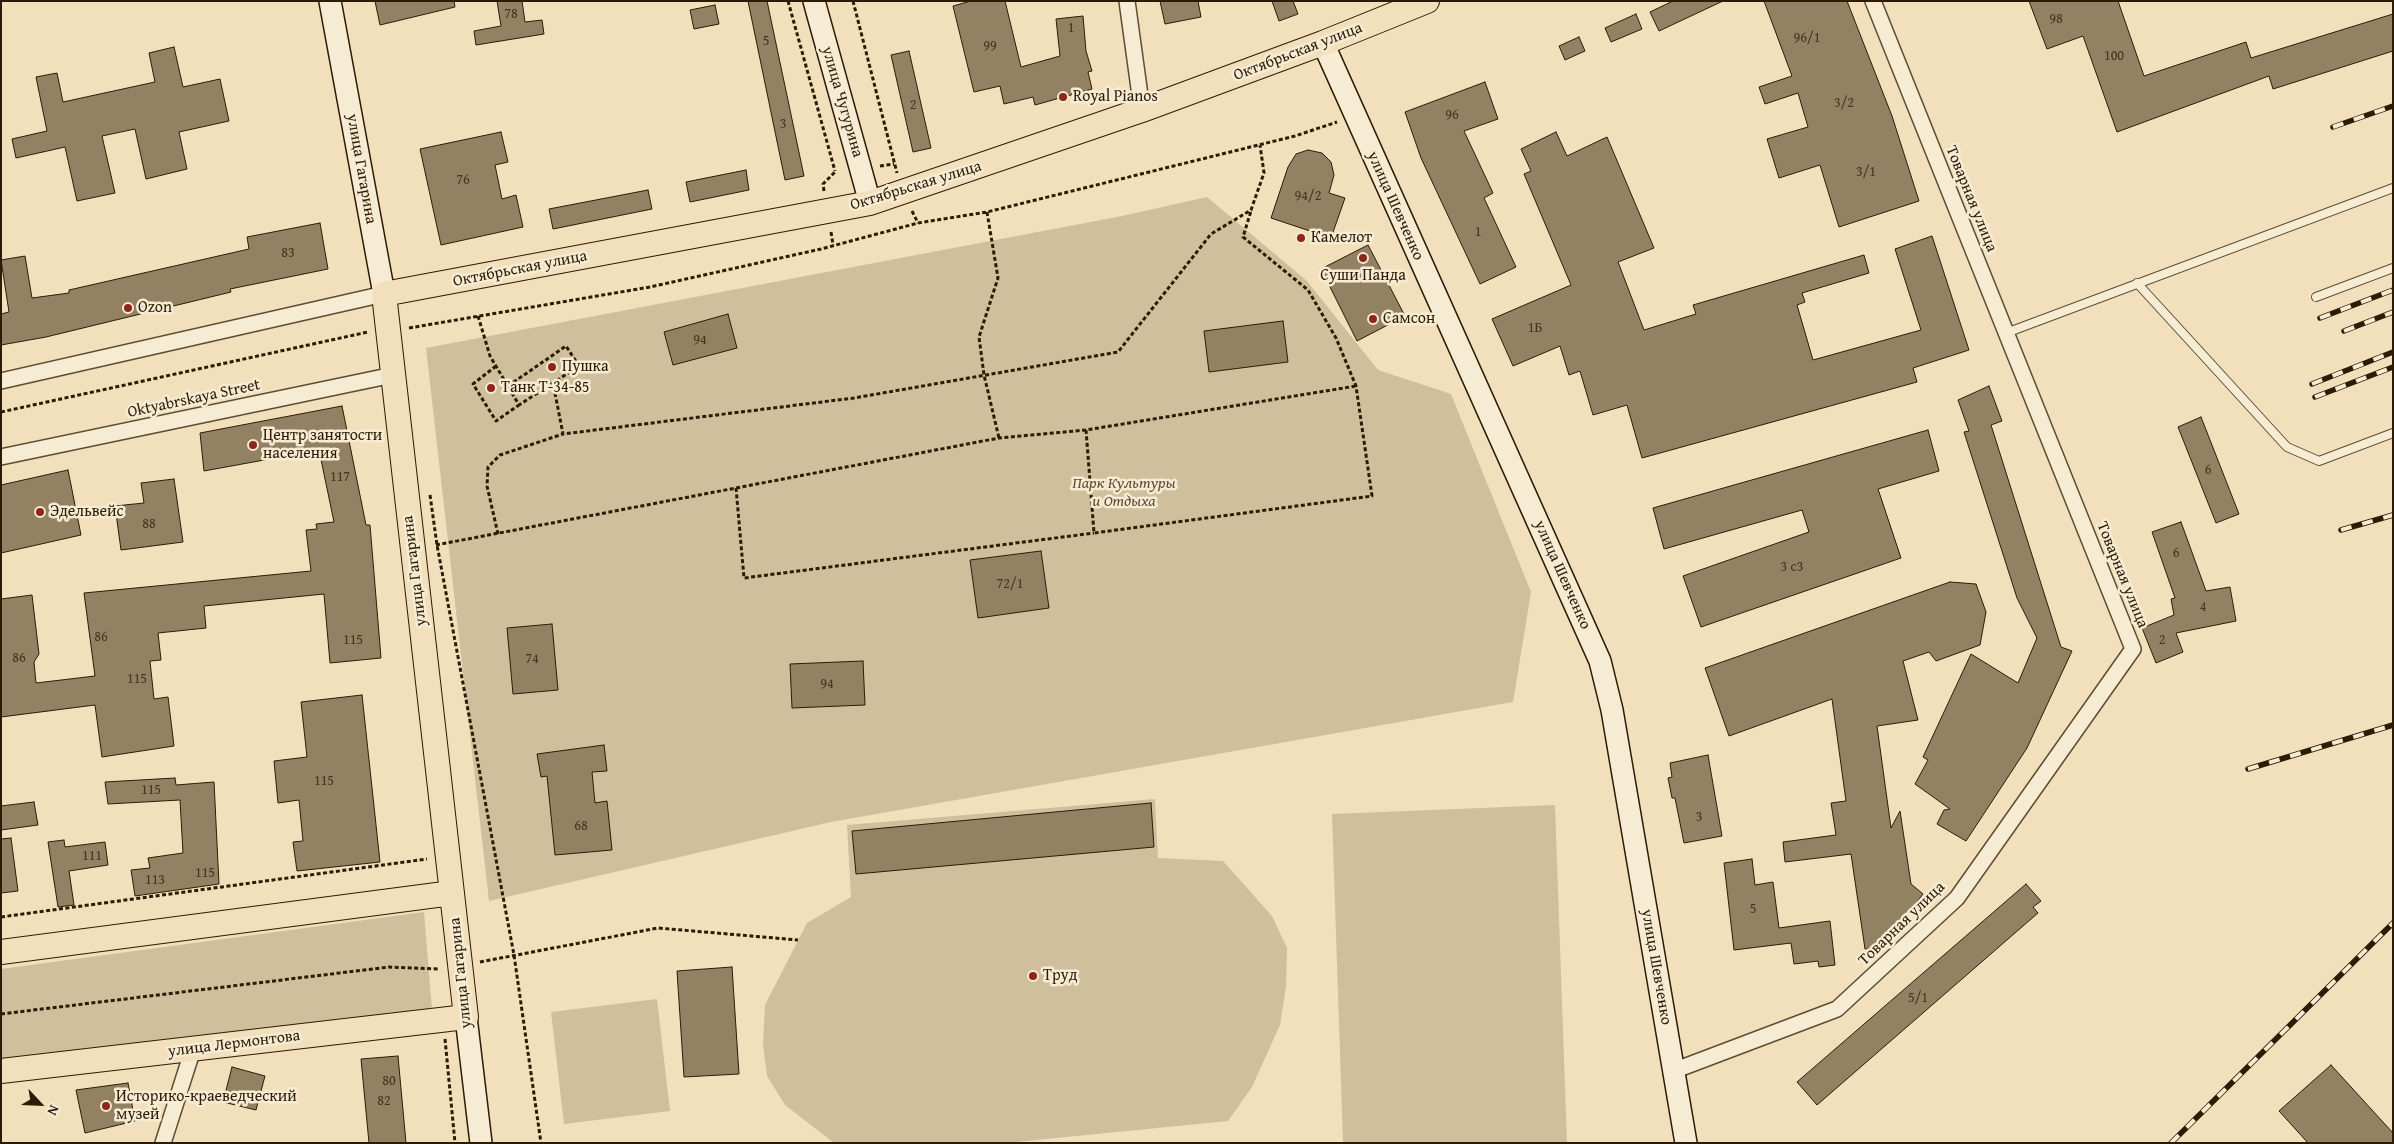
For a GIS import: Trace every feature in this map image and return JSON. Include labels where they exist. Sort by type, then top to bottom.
[{"type":"main road","name":"Октябрьская улица","points":[[393,293],[870,203],[1142,110],[1322,43],[1427,1]]},
{"type":"main road","name":"улица Гагарина","points":[[393,293],[401,332],[393,376],[466,1017]]},
{"type":"main road","points":[[1,952],[452,893]]},
{"type":"main road","name":"улица Лермонтова","points":[[1,1071],[466,1017]]},
{"type":"street","name":"улица Гагарина","points":[[330,1],[393,293]]},
{"type":"street","name":"улица Чугурина","points":[[814,1],[870,203]]},
{"type":"street","points":[[1127,1],[1142,110]]},
{"type":"street","name":"Товарная улица","points":[[1673,1071],[1837,1009],[1957,898],[2132,649],[1873,1]]},
{"type":"street","name":"улица Шевченко","points":[[1322,43],[1600,661],[1612,710],[1686,1143]]},
{"type":"street","points":[[1,381],[393,293]]},
{"type":"street","name":"Oktyabrskaya Street","points":[[1,457],[393,376]]},
{"type":"street","name":"улица Гагарина","points":[[466,1017],[481,1143]]},
{"type":"street","points":[[163,1143],[193,1048]]},
{"type":"lane","points":[[2006,333],[2393,188]]},
{"type":"lane","points":[[2316,298],[2393,268]]},
{"type":"lane","points":[[2137,283],[2287,447],[2319,461],[2393,433]]},
{"type":"path","points":[[788,1],[835,171]]},
{"type":"path","points":[[853,1],[903,192]]},
{"type":"path","points":[[1,412],[478,316],[650,286],[821,249],[918,223],[987,212],[1260,145],[1354,117]]},
{"type":"path","points":[[736,488],[744,578],[1372,496],[1356,386],[1336,338],[1308,290],[1243,237],[1264,173],[1260,145]]},
{"type":"path","points":[[498,534],[487,486],[488,467],[500,455],[563,434],[854,398],[1118,352],[1211,234],[1251,210]]},
{"type":"path","points":[[987,212],[998,278],[979,337],[984,375],[999,438]]},
{"type":"path","points":[[393,293],[401,332]]},
{"type":"path","points":[[478,316],[490,356],[519,405]]},
{"type":"path","points":[[496,366],[473,384],[496,421],[579,366],[566,346],[508,386]]},
{"type":"path","points":[[553,383],[563,434]]},
{"type":"path","points":[[413,548],[498,534],[999,438],[1086,430],[1356,386]]},
{"type":"path","points":[[1086,430],[1094,533]]},
{"type":"path","points":[[429,486],[437,545],[514,955],[541,1143]]},
{"type":"path","points":[[1,917],[428,858]]},
{"type":"path","points":[[1,1014],[390,967],[438,969],[461,966],[658,928],[798,940]]},
{"type":"green space","name":"Парк Культуры и Отдыха","points":[[1207,197],[1307,281],[1378,370],[1451,394],[1531,592],[1513,702],[831,822],[489,901],[426,348],[1122,216]]},
{"type":"green space","name":"Труд","points":[[1155,799],[1158,858],[1223,861],[1272,916],[1287,948],[1286,987],[1280,1025],[1252,1087],[1228,1121],[1006,1143],[834,1143],[785,1105],[767,1076],[763,1044],[765,1005],[807,923],[851,897],[847,825]]},
{"type":"green space","points":[[1555,805],[1567,1143],[1343,1143],[1332,814]]},
{"type":"green space","points":[[424,912],[432,1010],[1,1059],[1,969]]},
{"type":"green space","points":[[657,999],[670,1111],[564,1124],[551,1012]]},
{"type":"building","points":[[375,1],[454,1],[455,7],[380,25]]},
{"type":"building","points":[[497,1],[522,1],[525,22],[542,20],[544,34],[476,45],[474,31],[501,26]]},
{"type":"building","points":[[748,1],[767,1],[804,176],[785,180]]},
{"type":"building","points":[[971,1],[1005,1],[1021,67],[1060,56],[1056,19],[1083,16],[1086,51],[1092,71],[1088,72],[1092,89],[1035,105],[1033,97],[1004,104],[1000,86],[974,92],[953,6]]},
{"type":"building","points":[[1160,1],[1198,1],[1201,17],[1165,24]]},
{"type":"building","points":[[1272,1],[1293,1],[1298,14],[1279,21]]},
{"type":"building","points":[[1673,1],[1723,1],[1659,31],[1650,12]]},
{"type":"building","points":[[1764,1],[1847,1],[1892,116],[1919,201],[1839,227],[1820,165],[1779,178],[1767,139],[1808,127],[1798,93],[1765,104],[1759,87],[1792,76]]},
{"type":"building","points":[[2029,1],[2118,1],[2144,76],[2246,42],[2251,58],[2393,14],[2393,51],[2273,89],[2269,76],[2117,132],[2083,36],[2047,49]]},
{"type":"building","points":[[715,5],[719,24],[694,29],[690,10]]},
{"type":"building","points":[[1636,14],[1642,29],[1611,42],[1605,28]]},
{"type":"building","points":[[1579,37],[1585,51],[1565,60],[1559,46]]},
{"type":"building","points":[[174,47],[183,87],[220,79],[229,121],[179,132],[187,169],[146,179],[135,129],[102,136],[115,193],[77,201],[65,147],[16,158],[12,139],[47,131],[36,77],[57,73],[63,102],[155,82],[149,53]]},
{"type":"building","points":[[909,51],[931,148],[913,152],[891,55]]},
{"type":"building","points":[[1485,82],[1498,119],[1464,131],[1493,193],[1484,198],[1516,267],[1480,284],[1421,158],[1405,112]]},
{"type":"building","points":[[501,132],[508,162],[495,165],[502,199],[516,195],[523,227],[441,245],[420,149]]},
{"type":"building","points":[[1556,132],[1567,156],[1607,137],[1654,248],[1618,262],[1644,330],[1696,314],[1693,305],[1864,255],[1869,273],[1802,293],[1805,302],[1797,305],[1813,360],[1921,330],[1895,249],[1932,236],[1969,350],[1913,368],[1917,382],[1642,458],[1627,405],[1593,415],[1580,371],[1569,375],[1560,346],[1513,366],[1492,319],[1571,285],[1524,174],[1531,171],[1521,149]]},
{"type":"building","points":[[1308,150],[1322,153],[1331,162],[1334,175],[1329,193],[1345,198],[1331,238],[1271,218],[1288,167],[1296,154]]},
{"type":"building","points":[[746,170],[749,190],[690,202],[686,182]]},
{"type":"building","points":[[648,190],[652,209],[553,229],[549,209]]},
{"type":"building","points":[[320,223],[328,269],[230,289],[231,292],[46,337],[1,345],[1,314],[9,312],[1,260],[25,256],[32,298],[69,293],[69,290],[249,249],[247,237]]},
{"type":"building","points":[[1368,245],[1405,316],[1357,341],[1321,269]]},
{"type":"building","points":[[728,314],[737,348],[673,365],[664,332]]},
{"type":"building","points":[[1283,321],[1288,362],[1209,372],[1204,331]]},
{"type":"building","points":[[1989,386],[2002,421],[1991,425],[2061,647],[2072,651],[2027,748],[1966,841],[1937,824],[1944,810],[1950,809],[1915,784],[1928,760],[1923,757],[1971,654],[2018,683],[2037,638],[2017,598],[1964,432],[1969,431],[1958,400]]},
{"type":"building","points":[[342,406],[366,525],[370,525],[381,658],[330,663],[324,594],[204,606],[206,628],[158,633],[161,660],[150,661],[154,699],[168,697],[174,746],[102,757],[95,705],[1,717],[1,599],[32,595],[39,654],[34,662],[36,683],[95,676],[84,593],[311,571],[306,530],[317,529],[316,524],[334,522],[319,450],[204,471],[200,433]]},
{"type":"building","points":[[2201,417],[2239,514],[2216,523],[2178,427]]},
{"type":"building","points":[[1928,430],[1939,471],[1878,489],[1901,558],[1701,627],[1683,576],[1809,532],[1802,510],[1664,549],[1653,508]]},
{"type":"building","points":[[68,470],[81,535],[1,553],[1,485]]},
{"type":"building","points":[[174,479],[183,542],[121,550],[115,506],[144,503],[141,483]]},
{"type":"building","points":[[2181,522],[2206,591],[2230,587],[2236,621],[2176,633],[2183,652],[2156,663],[2142,628],[2174,615],[2171,599],[2175,598],[2152,532]]},
{"type":"building","points":[[1041,551],[1049,608],[978,618],[970,560]]},
{"type":"building","points":[[1950,582],[1976,584],[1986,612],[1980,645],[1936,661],[1929,652],[1903,661],[1918,720],[1877,726],[1891,828],[1900,811],[1911,884],[1923,894],[1883,947],[1865,949],[1851,854],[1785,862],[1783,842],[1836,835],[1831,803],[1846,801],[1832,699],[1729,736],[1705,668]]},
{"type":"building","points":[[552,624],[558,690],[513,694],[507,628]]},
{"type":"building","points":[[863,661],[865,705],[792,708],[790,664]]},
{"type":"building","points":[[362,695],[380,862],[297,871],[293,842],[303,841],[299,800],[278,803],[274,761],[307,757],[301,702]]},
{"type":"building","points":[[604,745],[607,771],[592,772],[595,803],[607,801],[612,850],[555,855],[547,776],[541,777],[537,754]]},
{"type":"building","points":[[1708,755],[1722,836],[1684,843],[1675,798],[1672,798],[1668,778],[1672,777],[1670,763]]},
{"type":"building","points":[[175,778],[176,785],[214,782],[219,884],[135,896],[131,870],[150,868],[148,858],[183,853],[180,800],[108,804],[105,782]]},
{"type":"building","points":[[34,802],[38,825],[1,830],[1,806]]},
{"type":"building","points":[[1151,803],[1154,847],[856,874],[852,831]]},
{"type":"building","points":[[11,838],[18,891],[1,893],[1,839]]},
{"type":"building","points":[[64,840],[65,847],[105,842],[108,865],[69,871],[74,905],[58,907],[48,842]]},
{"type":"building","points":[[1752,859],[1755,885],[1773,882],[1779,928],[1830,921],[1835,965],[1819,967],[1818,961],[1794,964],[1791,943],[1734,950],[1724,863]]},
{"type":"building","points":[[2026,884],[2041,901],[2033,907],[2038,913],[1817,1105],[1797,1082]]},
{"type":"building","points":[[732,967],[739,1074],[684,1077],[677,971]]},
{"type":"building","points":[[398,1056],[406,1143],[369,1143],[361,1059]]},
{"type":"building","points":[[2331,1065],[2393,1133],[2393,1143],[2308,1143],[2279,1111]]},
{"type":"building","points":[[232,1067],[265,1076],[256,1110],[223,1102]]},
{"type":"building","name":"Историко-краеведческий музей","points":[[128,1083],[135,1121],[85,1133],[76,1090]]},
{"type":"railway","points":[[2333,127],[2393,106]]},
{"type":"railway","points":[[2320,318],[2393,290]]},
{"type":"railway","points":[[2344,331],[2393,312]]},
{"type":"railway","points":[[2312,384],[2393,352]]},
{"type":"railway","points":[[2315,397],[2393,367]]},
{"type":"railway","points":[[2341,530],[2393,515]]},
{"type":"railway","points":[[2248,769],[2393,725]]},
{"type":"railway","points":[[2171,1143],[2393,923]]},
{"type":"place","name":"Royal Pianos","points":[[1063,97]]},
{"type":"place","name":"Камелот","points":[[1301,238]]},
{"type":"place","name":"Суши Панда","points":[[1363,258]]},
{"type":"place","name":"Ozon","points":[[128,308]]},
{"type":"place","name":"Самсон","points":[[1373,319]]},
{"type":"place","name":"Пушка","points":[[552,367]]},
{"type":"place","name":"Танк Т-34-85","points":[[491,388]]},
{"type":"place","name":"Центр занятости населения","points":[[253,445]]},
{"type":"place","name":"Эдельвейс","points":[[40,512]]},
{"type":"place","name":"Труд","points":[[1033,976]]},
{"type":"place","name":"Историко-краеведческий музей","points":[[106,1106]]}]
